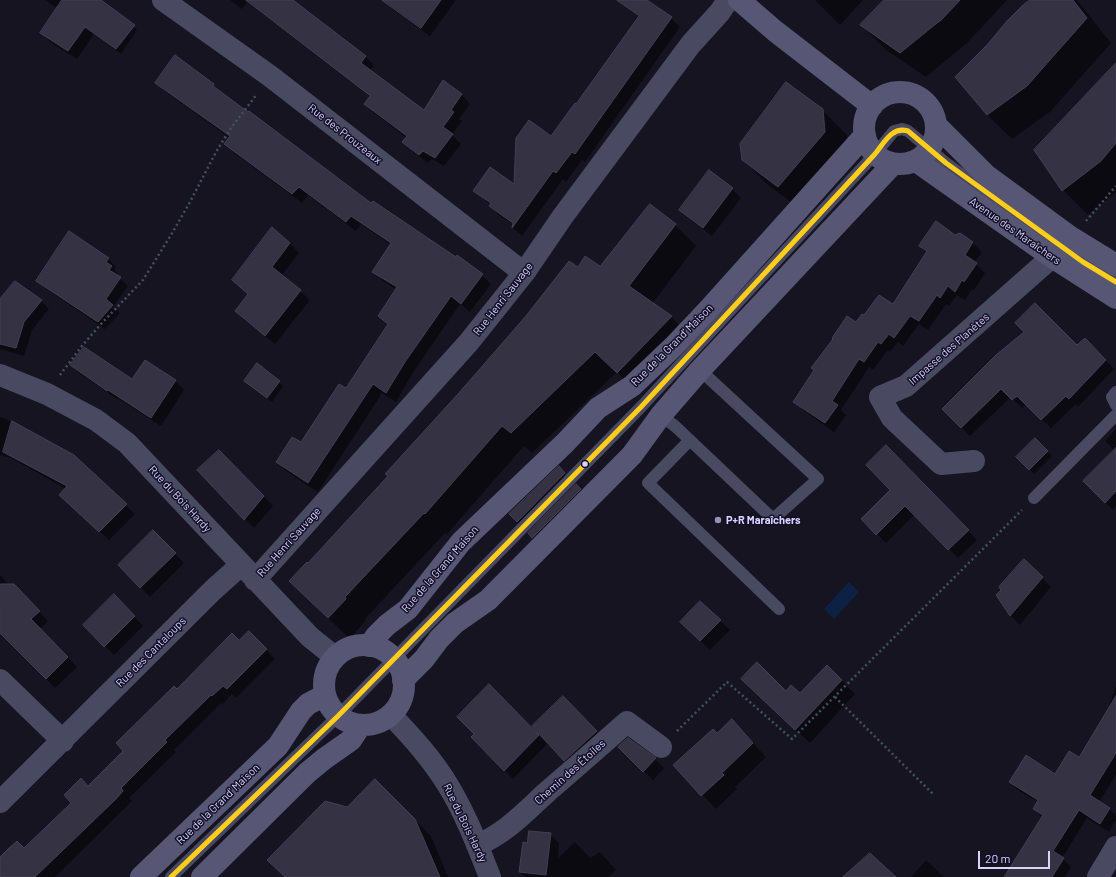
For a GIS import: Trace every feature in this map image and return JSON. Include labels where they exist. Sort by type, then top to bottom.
[{"type":"main road","points":[[739,0],[775,31],[872,106]]},
{"type":"main road","points":[[903,92],[921,99],[932,110],[936,125],[935,138],[923,155],[905,164],[884,159],[870,149],[865,135],[865,120],[868,112],[877,100],[891,93],[903,92]]},
{"type":"main road","points":[[936,125],[986,175],[1072,238],[1116,265]]},
{"type":"main road","name":"Rue de la Grand' Maison","points":[[369,646],[387,625],[408,608],[461,542],[565,443],[598,408],[632,386],[674,346],[865,135]]},
{"type":"main road","name":"Avenue des Maraîchers","points":[[923,155],[1052,257],[1116,298]]},
{"type":"main road","points":[[403,680],[424,659],[455,623],[488,600],[632,455],[661,415],[884,159]]},
{"type":"main road","points":[[357,646],[369,646],[386,652],[394,659],[400,669],[403,680],[403,692],[399,704],[391,714],[377,723],[361,725],[349,723],[338,716],[330,707],[325,695],[325,675],[329,665],[335,657],[345,650],[357,646]]},
{"type":"main road","name":"Rue de la Grand' Maison","points":[[141,877],[278,746],[301,711],[308,704],[325,695]]},
{"type":"main road","points":[[202,877],[307,773],[351,740],[361,725]]},
{"type":"street","name":"Rue des Prouzeaux","points":[[163,0],[270,76],[524,274]]},
{"type":"street","name":"Rue Henri Sauvage","points":[[248,572],[469,342],[524,274],[563,216],[691,44],[720,12],[728,0]]},
{"type":"street","name":"Impasse des Planètes","points":[[974,461],[941,464],[892,418],[880,397],[906,386],[1052,257]]},
{"type":"street","name":"Rue du Bois Hardy","points":[[0,375],[47,394],[96,420],[126,443],[310,637],[335,657]]},
{"type":"street","name":"Rue des Cantaloups","points":[[0,802],[63,741],[207,596],[248,572]]},
{"type":"street","points":[[0,680],[63,741]]},
{"type":"street","name":"Rue du Bois Hardy","points":[[391,714],[414,739],[436,767],[459,806],[490,877]]},
{"type":"street","name":"Chemin des Étoiles","points":[[477,845],[500,833],[627,722],[661,747]]},
{"type":"street","points":[[1098,877],[1116,847]]},
{"type":"lane","name":"Avenue des Maraîchers","points":[[884,159],[894,131],[902,129],[908,131],[923,155],[952,167],[1083,262],[1116,282]]},
{"type":"lane","name":"Rue de la Grand' Maison","points":[[172,877],[338,716],[884,159]]},
{"type":"lane","points":[[661,415],[690,440],[773,519],[818,479],[700,370]]},
{"type":"lane","points":[[1116,392],[1112,397],[1116,405]]},
{"type":"lane","points":[[1034,498],[1116,415]]},
{"type":"lane","points":[[690,440],[648,483],[779,609]]},
{"type":"path","points":[[47,394],[81,347],[143,280],[172,235],[216,152],[231,128],[270,76]]},
{"type":"path","points":[[1072,238],[1116,186]]},
{"type":"path","points":[[661,747],[727,682],[792,739],[1034,498]]},
{"type":"path","points":[[835,697],[933,794]]},
{"type":"water","points":[[849,582],[859,592],[834,619],[824,609]]},
{"type":"building","points":[[62,0],[101,0],[135,25],[116,49],[85,27],[68,51],[40,33]]},
{"type":"building","points":[[246,0],[293,0],[366,56],[361,63],[424,110],[443,80],[462,94],[451,110],[454,112],[443,127],[453,134],[435,158],[423,151],[419,155],[402,142],[407,136],[364,104],[370,96]]},
{"type":"building","points":[[382,0],[441,0],[421,28]]},
{"type":"building","points":[[617,0],[647,0],[672,17],[575,154],[572,152],[556,173],[553,171],[512,228],[513,223],[489,206],[491,203],[473,191],[490,167],[514,184],[516,138],[529,120],[551,136],[575,103],[576,104],[639,16]]},
{"type":"building","points":[[884,0],[960,0],[942,19],[900,53],[860,25]]},
{"type":"building","points":[[1030,0],[1073,0],[1087,18],[1027,86],[987,115],[955,77],[987,45],[1007,21]]},
{"type":"building","points":[[175,55],[214,84],[213,86],[248,112],[249,111],[371,203],[373,201],[456,257],[457,255],[483,274],[461,304],[451,296],[405,362],[386,393],[373,384],[308,483],[276,462],[292,437],[301,442],[339,384],[346,388],[388,324],[378,316],[397,287],[372,272],[391,243],[351,216],[346,222],[299,187],[292,194],[224,144],[230,136],[155,83]]},
{"type":"building","points":[[1116,63],[1116,143],[1101,161],[1062,191],[1034,150]]},
{"type":"building","points":[[786,82],[823,109],[825,132],[778,187],[742,160],[740,144]]},
{"type":"building","points":[[709,170],[733,188],[703,228],[679,210]]},
{"type":"building","points":[[650,204],[676,224],[629,286],[672,316],[617,373],[595,352],[511,433],[502,426],[425,514],[424,513],[345,597],[346,599],[328,618],[289,581],[307,562],[308,563],[388,476],[385,474],[526,316],[569,261],[578,267],[585,256],[600,266]]},
{"type":"building","points":[[936,221],[955,235],[960,233],[973,242],[965,255],[977,263],[964,282],[962,280],[955,292],[948,286],[940,298],[937,295],[919,321],[910,316],[894,338],[889,334],[881,344],[878,342],[864,362],[859,359],[832,401],[838,405],[825,423],[793,402],[814,370],[811,368],[833,339],[832,338],[847,316],[856,322],[862,314],[864,315],[879,295],[893,304],[927,251],[919,246]]},
{"type":"building","points":[[272,227],[290,243],[272,267],[301,290],[265,336],[235,311],[248,294],[232,280]]},
{"type":"building","points":[[69,231],[109,258],[106,262],[112,266],[109,270],[121,277],[106,299],[113,305],[98,322],[36,281]]},
{"type":"building","points":[[15,281],[42,300],[24,322],[16,348],[0,344],[0,299]]},
{"type":"building","points":[[1035,303],[1077,345],[1085,338],[1106,360],[1069,399],[1066,396],[1041,420],[1017,396],[1012,400],[1001,389],[961,428],[942,409],[996,355],[1024,332],[1015,323]]},
{"type":"building","points":[[84,347],[132,379],[145,360],[176,380],[151,418],[108,390],[107,391],[70,365]]},
{"type":"building","points":[[257,363],[280,381],[267,398],[244,381]]},
{"type":"building","points":[[12,421],[74,455],[127,504],[99,532],[59,495],[67,486],[3,452]]},
{"type":"building","points":[[1035,438],[1048,451],[1029,470],[1016,457]]},
{"type":"building","points":[[886,445],[969,530],[948,550],[905,506],[876,535],[861,519],[890,490],[866,465]]},
{"type":"building","points":[[1116,448],[1116,491],[1105,503],[1083,481]]},
{"type":"building","points":[[219,450],[264,496],[244,520],[197,470]]},
{"type":"building","points":[[559,466],[565,473],[517,522],[509,514]]},
{"type":"building","points":[[576,484],[581,489],[532,538],[528,533]]},
{"type":"building","points":[[153,530],[176,553],[140,588],[118,565]]},
{"type":"building","points":[[1024,559],[1043,577],[1010,616],[996,595],[1001,590],[999,587]]},
{"type":"building","points":[[0,584],[14,584],[40,611],[31,619],[68,657],[46,679],[0,633]]},
{"type":"building","points":[[114,594],[135,616],[104,647],[83,625]]},
{"type":"building","points":[[700,601],[721,620],[700,641],[680,622]]},
{"type":"building","points":[[249,631],[267,649],[227,689],[223,686],[212,696],[211,695],[165,740],[167,742],[121,788],[123,791],[116,799],[35,877],[0,877],[0,857],[8,849],[17,841],[24,848],[71,803],[64,795],[81,778],[88,786],[123,751],[116,743],[174,686],[177,689],[232,633],[239,640]]},
{"type":"building","points":[[757,662],[786,691],[791,685],[800,693],[827,665],[842,680],[795,730],[741,679]]},
{"type":"building","points":[[489,684],[539,735],[504,771],[471,737],[474,734],[457,717]]},
{"type":"building","points":[[563,696],[597,731],[564,761],[532,726]]},
{"type":"building","points":[[1116,696],[1116,753],[1090,795],[1110,808],[1100,824],[1079,810],[1053,851],[1064,858],[1052,877],[1004,877],[1043,815],[1033,809],[1038,800],[1009,782],[1026,755],[1055,774],[1069,751],[1079,757]]},
{"type":"building","points":[[732,719],[753,743],[722,773],[724,775],[701,796],[673,765],[713,729],[717,733]]},
{"type":"building","points":[[628,738],[656,758],[643,772],[618,747]]},
{"type":"building","points":[[375,779],[415,819],[440,877],[285,877],[267,860],[325,801],[347,807]]},
{"type":"building","points":[[529,831],[551,833],[546,875],[519,872],[523,842],[527,843]]},
{"type":"building","points":[[870,853],[896,877],[843,877]]},
{"type":"transit line","points":[[171,877],[338,716],[641,407],[893,133],[902,130],[908,131],[946,163],[1083,262],[1116,282]]},
{"type":"place","name":"P+R Maraîchers","points":[[718,520]]}]
